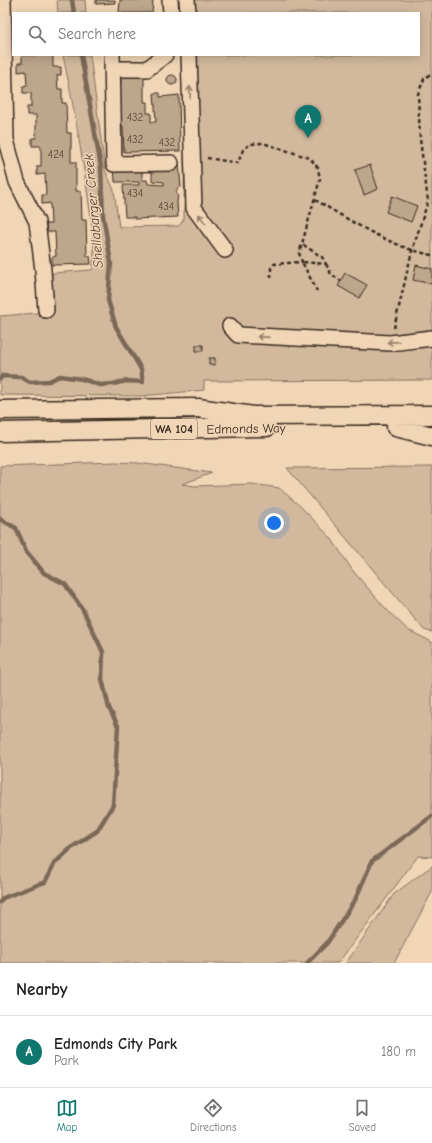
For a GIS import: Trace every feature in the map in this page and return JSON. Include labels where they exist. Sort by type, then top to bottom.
[{"type":"main road","name":"WA 104","points":[[0,410],[198,408],[253,416]]},
{"type":"main road","name":"WA 104","points":[[0,421],[253,416],[432,415]]},
{"type":"main road","name":"Edmonds Way","points":[[0,432],[396,427],[432,422]]},
{"type":"main road","name":"Edmonds Way","points":[[396,427],[432,436]]},
{"type":"lane","points":[[3,0],[6,140],[17,182],[37,222],[46,310]]},
{"type":"lane","points":[[170,0],[172,12]]},
{"type":"lane","points":[[187,0],[188,12]]},
{"type":"lane","points":[[164,56],[147,69],[112,62],[114,164],[171,163]]},
{"type":"lane","points":[[189,56],[194,208],[225,250]]},
{"type":"lane","points":[[230,326],[238,335],[390,343],[432,338]]},
{"type":"path","points":[[390,343],[412,251],[428,201],[420,138],[418,94],[424,79],[432,73]]},
{"type":"path","points":[[192,157],[219,159],[238,163],[243,150],[250,144],[262,143],[310,158],[318,168],[320,179],[299,253],[317,291]]},
{"type":"path","points":[[315,200],[379,236],[412,251],[432,255]]},
{"type":"path","points":[[302,244],[322,257],[331,274],[341,281]]},
{"type":"path","points":[[271,278],[271,268],[274,264],[302,262],[326,264]]},
{"type":"shaded area","points":[[57,0],[85,0],[86,12],[58,12]]},
{"type":"shaded area","points":[[185,0],[432,0],[432,380],[204,381],[204,390],[142,396],[0,395],[0,316],[37,313],[53,273],[92,270],[94,243],[92,224],[77,126],[63,56],[90,56],[105,170],[114,190],[119,227],[179,226],[184,219],[185,56],[420,56],[420,12],[185,12]]},
{"type":"shaded area","points":[[116,462],[138,463],[212,473],[182,484],[195,486],[252,484],[279,488],[300,506],[331,538],[353,571],[387,610],[408,630],[432,642],[432,857],[418,856],[338,963],[0,963],[0,466]]},
{"type":"shaded area","points":[[432,467],[432,632],[424,630],[287,468]]},
{"type":"shaded area","points":[[432,866],[432,892],[394,963],[346,963],[394,894]]},
{"type":"building","points":[[96,0],[115,0],[115,3],[96,4]]},
{"type":"building","points":[[120,0],[153,0],[152,12],[119,12]]},
{"type":"building","points":[[22,56],[53,56],[53,67],[61,67],[61,75],[57,75],[58,89],[62,89],[62,103],[66,103],[67,133],[71,133],[71,162],[76,162],[76,191],[81,191],[82,220],[86,220],[87,256],[90,256],[91,264],[52,265],[52,257],[56,256],[55,232],[47,232],[46,224],[51,224],[50,203],[42,204],[42,195],[46,195],[45,174],[37,175],[37,166],[41,166],[41,146],[32,146],[32,138],[36,138],[36,115],[27,115],[27,107],[31,107],[31,93],[23,93],[23,86],[27,85],[26,71],[18,72],[18,63],[22,63]]},
{"type":"building","points":[[121,75],[132,75],[132,77],[144,76],[144,102],[147,102],[147,113],[151,113],[151,122],[156,122],[154,93],[160,93],[160,97],[179,95],[180,151],[124,152],[123,126],[119,126]]},
{"type":"building","points":[[170,75],[174,75],[176,76],[176,84],[170,85],[167,82],[167,78]]},
{"type":"building","points":[[152,164],[179,164],[181,187],[178,187],[176,194],[178,195],[178,217],[135,219],[135,217],[125,217],[123,185],[139,185],[139,182],[115,182],[114,165],[142,165],[142,180],[147,180],[148,184],[164,185],[164,182],[152,181]]},
{"type":"building","points":[[370,165],[378,189],[364,195],[355,170]]},
{"type":"building","points":[[392,196],[417,206],[411,222],[386,212]]},
{"type":"building","points":[[416,265],[432,269],[432,284],[413,280]]},
{"type":"building","points":[[345,273],[367,285],[359,298],[338,286]]},
{"type":"building","points":[[196,345],[203,345],[203,351],[196,351]]},
{"type":"building","points":[[209,358],[215,358],[215,365],[209,365]]},
{"type":"waterway","name":"Shellabarger Creek","points":[[72,0],[74,12]]},
{"type":"waterway","name":"Shellabarger Creek","points":[[0,379],[2,376],[21,377],[30,382],[49,381],[60,376],[82,379],[100,385],[126,381],[143,382],[141,369],[116,327],[108,300],[111,263],[103,215],[101,167],[81,56]]},
{"type":"waterway","points":[[0,519],[16,528],[26,551],[44,573],[65,584],[83,610],[103,652],[102,679],[109,708],[118,726],[113,805],[97,831],[71,848],[54,864],[45,882],[3,898],[0,902]]},
{"type":"waterway","points":[[307,963],[327,943],[355,900],[372,861],[432,816]]},
{"type":"place","name":"Edmonds City Park","points":[[308,138]]}]
